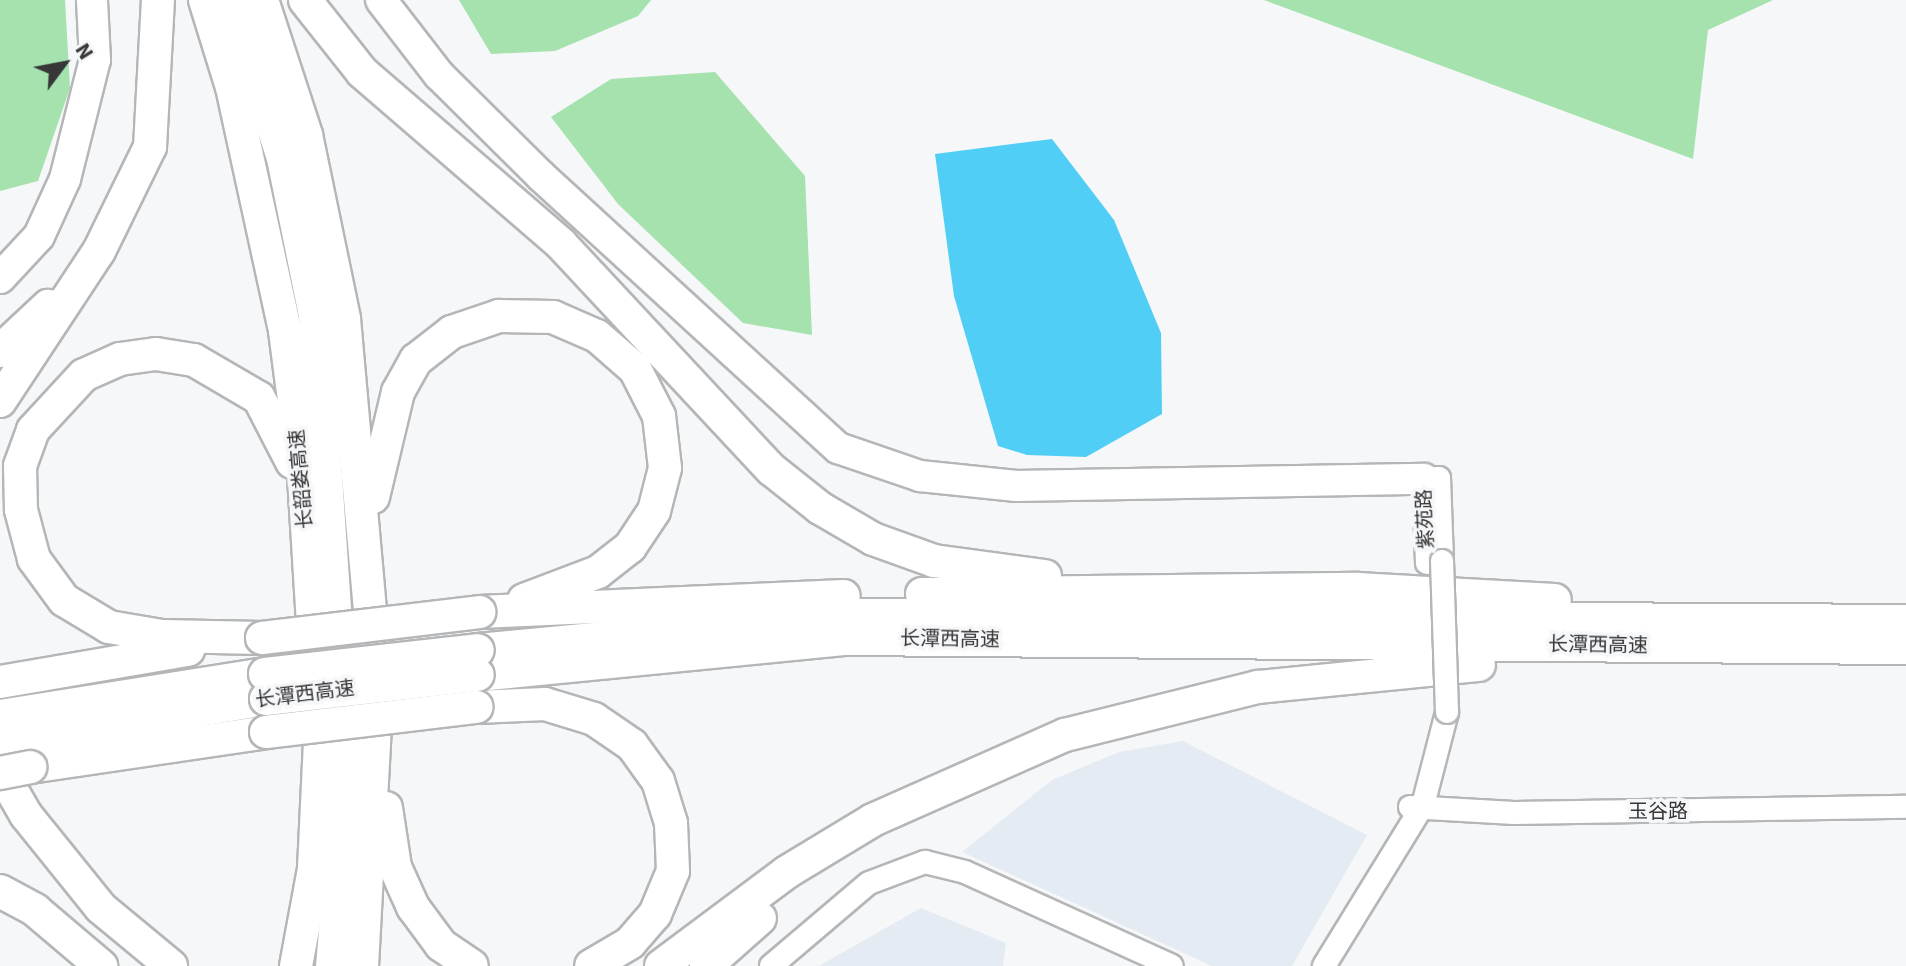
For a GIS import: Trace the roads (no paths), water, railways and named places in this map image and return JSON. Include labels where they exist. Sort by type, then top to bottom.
[{"type":"highway","points":[[0,278],[39,236],[65,179],[95,60],[92,0]]},
{"type":"highway","points":[[0,401],[124,208],[150,147],[158,0]]},
{"type":"highway","name":"长韶娄高速","points":[[205,0],[232,87],[285,331],[307,524],[320,741],[314,869],[296,966]]},
{"type":"highway","name":"长韶娄高速","points":[[232,0],[283,158],[315,315],[347,788],[332,966]]},
{"type":"highway","points":[[262,0],[306,135],[344,319],[365,556],[376,734],[395,867],[441,945],[472,966]]},
{"type":"highway","points":[[305,0],[362,72],[561,244],[771,469],[820,508],[873,539],[934,561],[1039,576],[1255,592]]},
{"type":"highway","points":[[381,0],[439,75],[541,176],[838,448],[920,476],[1016,486],[1424,479]]},
{"type":"highway","points":[[0,351],[76,284]]},
{"type":"highway","points":[[365,556],[378,458],[398,392],[416,360],[452,332],[499,316],[553,317],[597,336],[635,369],[659,416],[665,468],[654,511],[630,547],[598,572],[479,612]]},
{"type":"highway","points":[[262,638],[162,636],[109,627],[64,600],[34,559],[21,510],[20,466],[33,430],[84,375],[120,359],[156,354],[194,360],[259,398],[287,444],[307,524]]},
{"type":"highway","points":[[0,682],[262,638],[479,612],[806,596],[1358,589],[1536,598],[1846,622]]},
{"type":"highway","name":"长潭西高速","points":[[7,746],[266,687],[845,615],[1906,621]]},
{"type":"highway","name":"长潭西高速","points":[[478,662],[846,639],[1906,648]]},
{"type":"highway","points":[[661,966],[787,872],[946,783],[1065,735],[1258,687],[1391,670],[1795,648]]},
{"type":"highway","points":[[171,966],[101,908],[26,815],[7,746],[266,732],[477,707],[545,704],[594,719],[632,745],[658,781],[671,823],[673,871],[655,914],[630,943],[591,966]]},
{"type":"highway","points":[[362,966],[376,734]]},
{"type":"highway","points":[[706,966],[803,882],[946,783]]},
{"type":"highway","points":[[0,891],[35,910],[101,966]]},
{"type":"street","name":"紫苑路","points":[[1324,966],[1417,804],[1440,711],[1435,562],[1439,478],[1424,479]]},
{"type":"street","name":"玉谷路","points":[[1417,804],[1906,799]]},
{"type":"street","name":"紫苑路","points":[[1314,966],[1417,804]]},
{"type":"street","name":"玉谷路","points":[[1417,804],[1530,813],[1906,807]]},
{"type":"street","points":[[771,966],[869,883],[925,862],[965,872],[1172,966]]},
{"type":"street","points":[[787,966],[871,895],[903,879],[931,876],[1144,966]]},
{"type":"water","points":[[1052,139],[1114,220],[1161,333],[1162,414],[1086,457],[1027,455],[998,446],[954,296],[935,154]]}]
